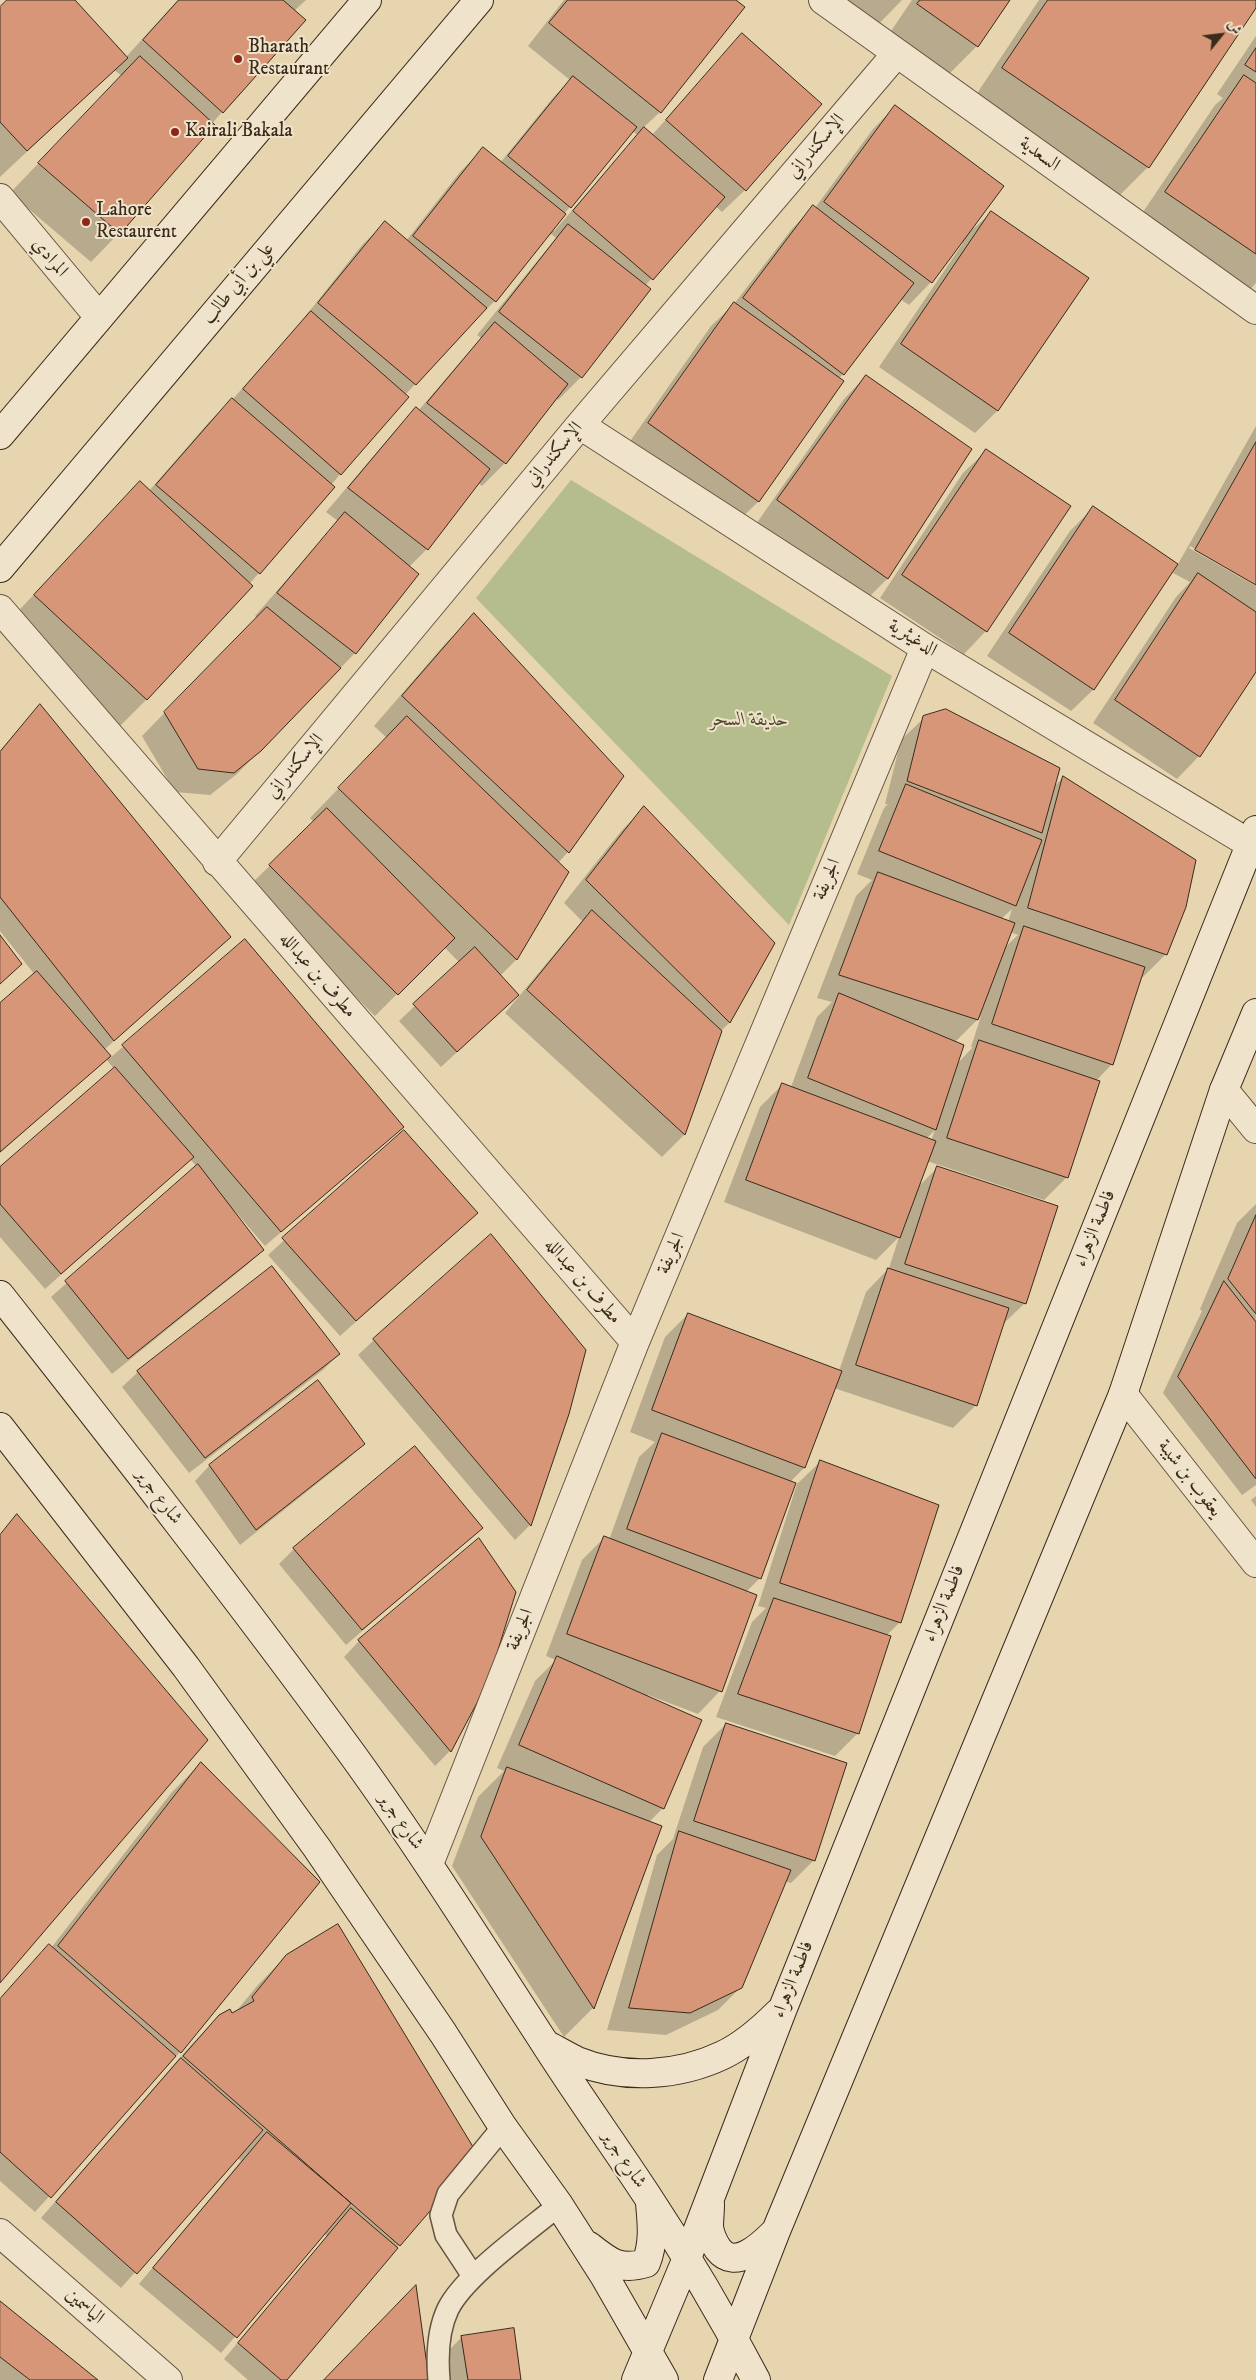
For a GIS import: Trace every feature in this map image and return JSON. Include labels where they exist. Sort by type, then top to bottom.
[{"type":"main road","points":[[0,435],[367,0]]},
{"type":"main road","name":"علي بن أبي طالب","points":[[0,568],[479,0]]},
{"type":"main road","name":"السعدية","points":[[822,0],[1256,310]]},
{"type":"main road","name":"الإسكندراني","points":[[217,862],[580,425],[897,53]]},
{"type":"main road","name":"المرادي","points":[[0,198],[99,317]]},
{"type":"main road","name":"الدغيثرية","points":[[580,425],[925,648],[1253,837]]},
{"type":"main road","name":"مطرف بن عبدالله","points":[[0,608],[217,862],[635,1342]]},
{"type":"main road","name":"الجريفة","points":[[429,1864],[635,1342],[925,648]]},
{"type":"main road","name":"فاطمة الزهراء","points":[[636,2380],[687,2258],[783,2008],[1253,837]]},
{"type":"main road","points":[[718,2380],[776,2231],[1123,1394],[1224,1090],[1256,1013]]},
{"type":"main road","points":[[1224,1090],[1256,1129]]},
{"type":"main road","name":"شارع جرير","points":[[0,1295],[114,1440],[268,1642],[353,1755],[429,1864],[545,2044],[687,2258],[734,2338],[756,2380]]},
{"type":"main road","name":"يعقوب بن شيبة","points":[[1123,1394],[1256,1563]]},
{"type":"main road","points":[[0,1427],[96,1549],[258,1764],[381,1940],[503,2126],[559,2205],[649,2351],[664,2380]]},
{"type":"main road","points":[[545,2044],[578,2061],[614,2071],[652,2073],[689,2068],[724,2055],[756,2034],[783,2008]]},
{"type":"main road","points":[[710,2197],[709,2228],[716,2245],[730,2259],[743,2257],[756,2249],[776,2231]]},
{"type":"main road","points":[[579,2237],[608,2261],[626,2266],[646,2264],[651,2252],[653,2236],[650,2200]]},
{"type":"main road","name":"الياسمين","points":[[0,2233],[168,2380]]},
{"type":"lane","points":[[474,2276],[446,2235],[441,2214],[448,2194],[503,2126]]},
{"type":"lane","points":[[440,2380],[441,2330],[448,2309],[458,2292],[474,2276],[559,2205]]},
{"type":"green space","name":"حديقة السحر","points":[[571,480],[892,676],[789,925],[476,598]]},
{"type":"building","points":[[7,0],[75,0],[128,58],[27,151],[0,122],[0,7]]},
{"type":"building","points":[[179,0],[283,0],[306,20],[223,113],[143,40]]},
{"type":"building","points":[[568,0],[736,0],[745,7],[661,113],[549,23]]},
{"type":"building","points":[[920,0],[1010,0],[978,47],[917,4]]},
{"type":"building","points":[[1048,0],[1256,0],[1256,8],[1149,168],[1002,68]]},
{"type":"building","points":[[742,33],[822,104],[746,191],[666,120]]},
{"type":"building","points":[[1256,48],[1256,72],[1245,65]]},
{"type":"building","points":[[140,56],[215,125],[120,234],[38,163]]},
{"type":"building","points":[[1244,75],[1256,83],[1256,254],[1165,192]]},
{"type":"building","points":[[573,76],[637,127],[571,208],[508,156]]},
{"type":"building","points":[[895,105],[1004,186],[932,283],[824,202]]},
{"type":"building","points":[[644,127],[725,197],[653,280],[573,211]]},
{"type":"building","points":[[483,147],[566,214],[496,302],[413,236]]},
{"type":"building","points":[[813,205],[914,283],[844,375],[743,298]]},
{"type":"building","points":[[991,211],[1089,278],[998,411],[901,344]]},
{"type":"building","points":[[385,221],[487,308],[416,385],[318,303]]},
{"type":"building","points":[[568,224],[651,289],[582,378],[499,312]]},
{"type":"building","points":[[734,302],[844,381],[759,502],[648,423]]},
{"type":"building","points":[[311,311],[409,397],[341,475],[243,389]]},
{"type":"building","points":[[495,322],[568,384],[506,464],[427,403]]},
{"type":"building","points":[[866,375],[972,449],[888,579],[777,500]]},
{"type":"building","points":[[232,398],[335,487],[260,574],[156,485]]},
{"type":"building","points":[[416,407],[490,469],[428,550],[348,488]]},
{"type":"building","points":[[1256,442],[1256,585],[1195,550]]},
{"type":"building","points":[[986,449],[1071,506],[987,632],[902,575]]},
{"type":"building","points":[[140,481],[253,586],[147,700],[34,595]]},
{"type":"building","points":[[1093,506],[1178,564],[1094,690],[1009,633]]},
{"type":"building","points":[[345,512],[419,574],[356,654],[277,593]]},
{"type":"building","points":[[1198,573],[1256,612],[1256,672],[1200,757],[1115,700]]},
{"type":"building","points":[[267,607],[341,668],[261,751],[234,773],[198,769],[164,712]]},
{"type":"building","points":[[474,613],[624,776],[569,853],[402,696]]},
{"type":"building","points":[[40,704],[231,937],[114,1041],[0,897],[0,752]]},
{"type":"building","points":[[946,709],[1060,768],[1042,833],[907,781],[923,716]]},
{"type":"building","points":[[407,716],[569,872],[517,960],[338,788]]},
{"type":"building","points":[[1063,776],[1196,860],[1186,907],[1167,955],[1028,908]]},
{"type":"building","points":[[906,784],[1042,840],[1016,906],[879,851]]},
{"type":"building","points":[[644,806],[775,943],[730,1023],[586,880]]},
{"type":"building","points":[[327,808],[455,938],[398,995],[269,865]]},
{"type":"building","points":[[878,872],[1015,923],[978,1020],[839,975]]},
{"type":"building","points":[[592,910],[722,1031],[685,1135],[527,990]]},
{"type":"building","points":[[1024,926],[1145,967],[1113,1065],[992,1024]]},
{"type":"building","points":[[0,935],[22,964],[0,984]]},
{"type":"building","points":[[245,939],[404,1127],[281,1232],[122,1045]]},
{"type":"building","points":[[475,947],[519,995],[457,1052],[413,1004]]},
{"type":"building","points":[[37,971],[111,1056],[0,1152],[0,1003]]},
{"type":"building","points":[[839,993],[964,1045],[936,1130],[808,1078]]},
{"type":"building","points":[[979,1040],[1100,1081],[1068,1178],[947,1138]]},
{"type":"building","points":[[115,1067],[194,1157],[61,1274],[0,1204],[0,1167]]},
{"type":"building","points":[[782,1083],[936,1141],[900,1238],[746,1180]]},
{"type":"building","points":[[404,1130],[478,1213],[356,1321],[282,1238]]},
{"type":"building","points":[[198,1164],[264,1250],[128,1359],[65,1281]]},
{"type":"building","points":[[937,1166],[1058,1206],[1026,1304],[905,1264]]},
{"type":"building","points":[[1256,1215],[1256,1314],[1228,1279]]},
{"type":"building","points":[[491,1234],[586,1350],[569,1414],[531,1526],[373,1339]]},
{"type":"building","points":[[272,1266],[340,1354],[205,1458],[137,1371]]},
{"type":"building","points":[[888,1268],[1009,1308],[977,1406],[856,1365]]},
{"type":"building","points":[[1224,1281],[1256,1322],[1256,1479],[1178,1377]]},
{"type":"building","points":[[688,1313],[842,1371],[805,1468],[652,1410]]},
{"type":"building","points":[[318,1380],[365,1444],[256,1530],[209,1465]]},
{"type":"building","points":[[662,1433],[796,1483],[761,1579],[627,1529]]},
{"type":"building","points":[[415,1446],[483,1528],[362,1630],[293,1548]]},
{"type":"building","points":[[820,1460],[939,1505],[901,1623],[780,1583]]},
{"type":"building","points":[[17,1514],[208,1740],[0,1983],[0,1535]]},
{"type":"building","points":[[604,1536],[757,1595],[722,1692],[567,1634]]},
{"type":"building","points":[[479,1538],[516,1592],[488,1682],[451,1752],[358,1640]]},
{"type":"building","points":[[774,1598],[891,1636],[859,1734],[738,1694]]},
{"type":"building","points":[[557,1656],[702,1720],[664,1809],[519,1745]]},
{"type":"building","points":[[726,1723],[847,1763],[815,1861],[694,1821]]},
{"type":"building","points":[[201,1762],[320,1882],[181,2053],[58,1946]]},
{"type":"building","points":[[507,1767],[662,1826],[594,2009],[481,1837]]},
{"type":"building","points":[[679,1831],[791,1870],[742,1988],[690,2013],[629,2008]]},
{"type":"building","points":[[338,1924],[478,2155],[400,2246],[183,2056],[219,2015],[230,2009],[232,2013],[254,2001],[252,1997],[286,1955]]},
{"type":"building","points":[[49,1944],[176,2056],[51,2198],[0,2152],[0,1999]]},
{"type":"building","points":[[181,2058],[263,2130],[137,2274],[56,2202]]},
{"type":"building","points":[[267,2132],[351,2203],[237,2338],[153,2268]]},
{"type":"building","points":[[351,2208],[398,2248],[287,2380],[281,2380],[238,2343]]},
{"type":"building","points":[[416,2285],[429,2380],[324,2380]]},
{"type":"building","points":[[0,2301],[98,2380],[30,2380],[0,2357]]},
{"type":"building","points":[[514,2328],[521,2380],[468,2380],[461,2336]]},
{"type":"place","name":"Bharath Restaurant","points":[[238,59]]},
{"type":"place","name":"Kairali Bakala","points":[[175,132]]},
{"type":"place","name":"Lahore Restaurent","points":[[86,222]]}]
